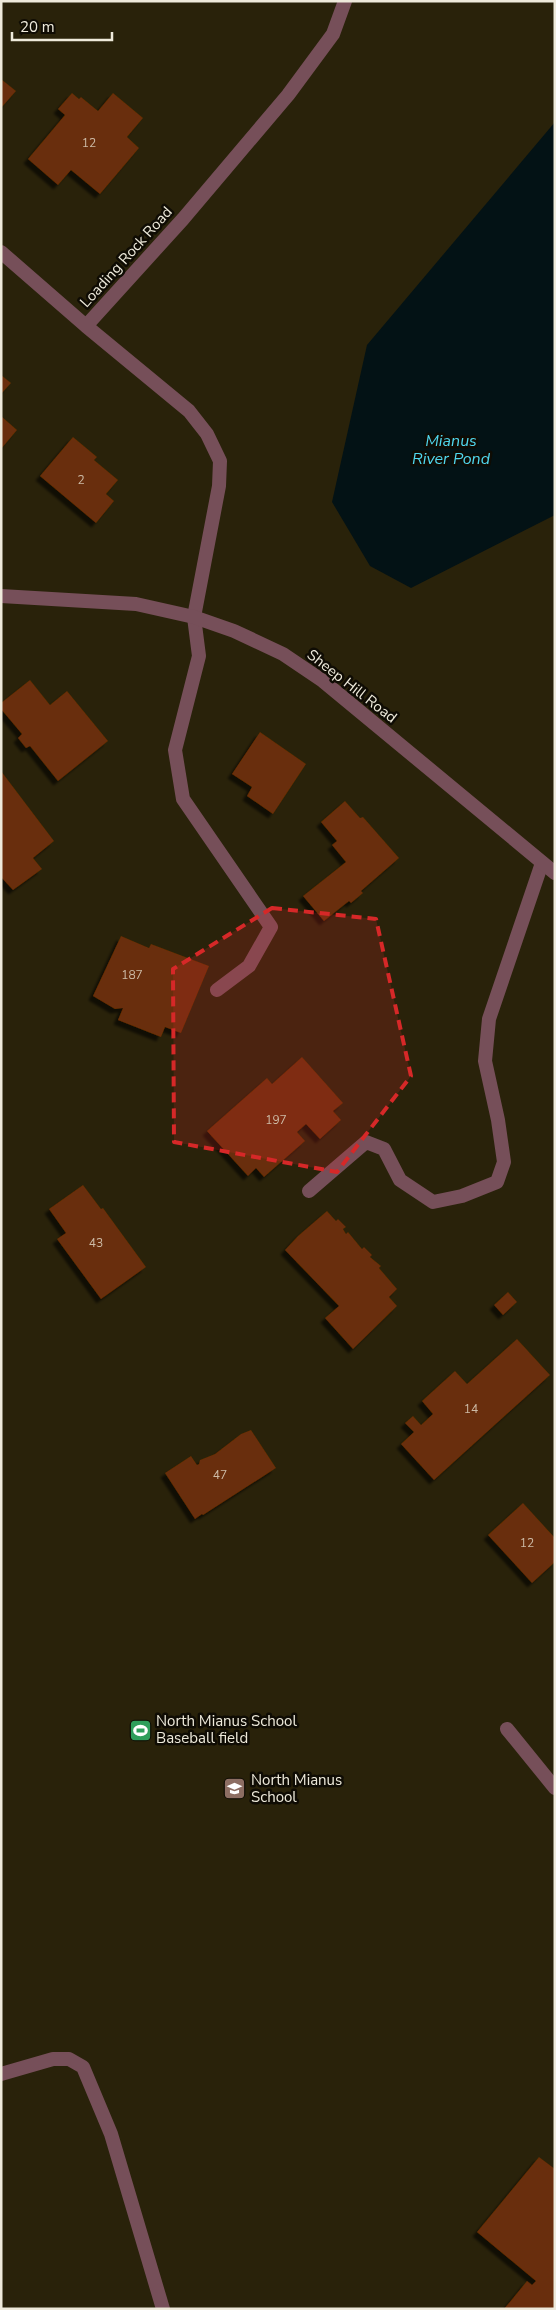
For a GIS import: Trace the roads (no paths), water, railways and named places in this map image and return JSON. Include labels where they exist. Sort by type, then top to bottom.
[{"type":"street","name":"Loading Rock Road","points":[[217,990],[249,966],[271,927],[183,799],[175,750],[199,656],[194,617],[220,486],[220,461],[207,434],[189,411],[86,326],[182,219],[288,95],[333,34],[345,1]]},
{"type":"street","points":[[1,252],[86,326]]},
{"type":"street","name":"Sheep Hill Road","points":[[1,596],[136,604],[194,617],[250,638],[283,654],[323,681],[555,873]]},
{"type":"street","points":[[309,1191],[366,1142],[384,1150],[400,1180],[433,1202],[462,1196],[497,1182],[504,1162],[498,1120],[485,1062],[489,1019],[542,863]]},
{"type":"street","points":[[507,1729],[555,1788]]},
{"type":"street","points":[[1,2074],[53,2059],[69,2059],[83,2067],[111,2134],[163,2309]]},
{"type":"water","name":"Mianus River Pond","points":[[555,122],[555,515],[411,588],[370,566],[332,502],[367,345]]},
{"type":"place","name":"North Mianus School Baseball field","points":[[140,1730]]},
{"type":"place","name":"North Mianus School","points":[[235,1789]]}]
